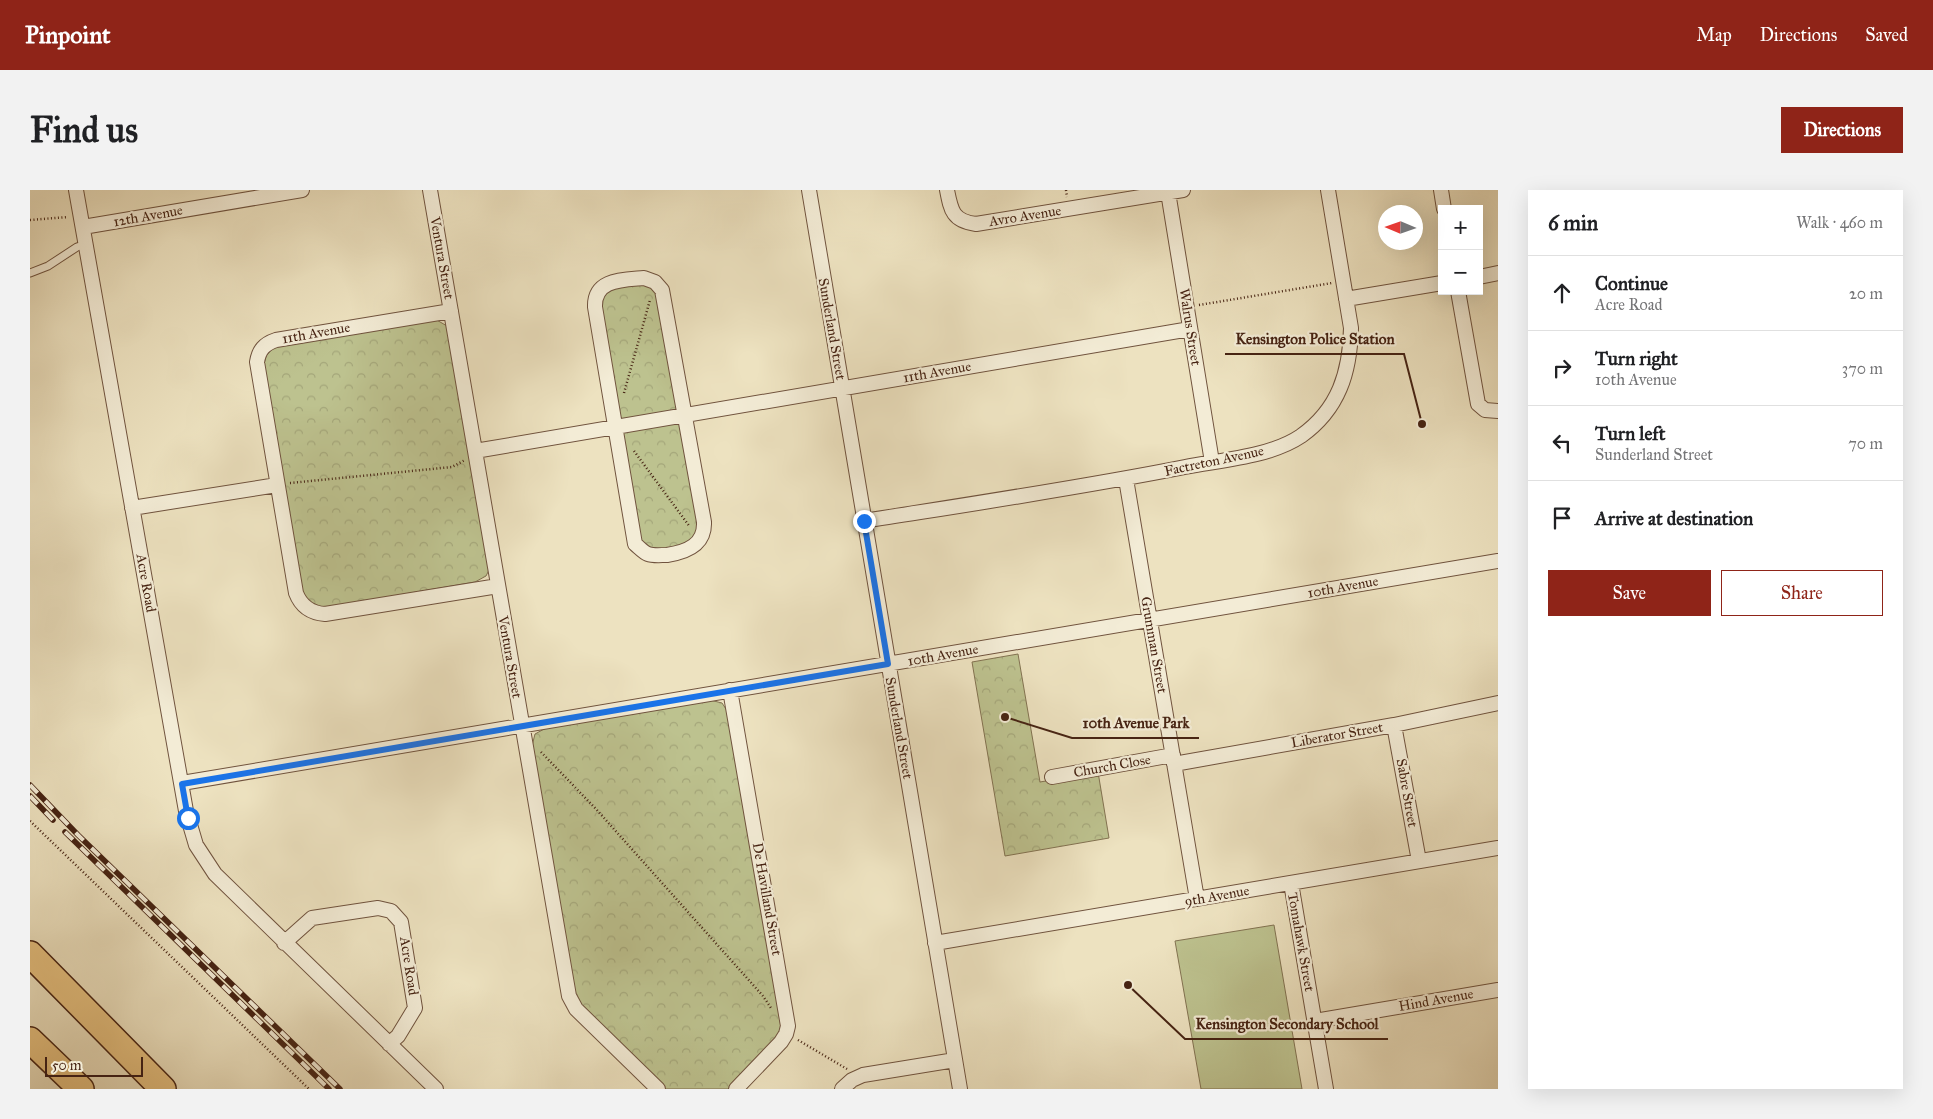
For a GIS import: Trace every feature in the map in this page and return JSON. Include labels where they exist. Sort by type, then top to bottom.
[{"type":"highway","points":[[30,954],[163,1089]]},
{"type":"highway","points":[[30,976],[146,1089]]},
{"type":"highway","points":[[30,1040],[81,1089]]},
{"type":"street","name":"Acre Road","points":[[76,190],[182,784],[196,845],[204,860],[215,874],[436,1089]]},
{"type":"street","name":"12th Avenue","points":[[83,227],[302,190]]},
{"type":"street","name":"Ventura Street","points":[[430,190],[523,732],[572,1003],[658,1089]]},
{"type":"street","name":"Sunderland Street","points":[[809,190],[960,1089]]},
{"type":"street","name":"Avro Avenue","points":[[947,190],[951,210],[955,217],[964,222],[976,224],[1183,190]]},
{"type":"street","name":"Factreton Avenue","points":[[864,521],[1126,479],[1280,447],[1300,436],[1328,410],[1340,390],[1347,370],[1351,349],[1351,328],[1328,190]]},
{"type":"street","points":[[1441,190],[1443,205]]},
{"type":"street","name":"Walrus Street","points":[[1168,192],[1212,462]]},
{"type":"street","points":[[1483,276],[1498,273]]},
{"type":"street","points":[[644,278],[650,279],[659,285],[662,290],[684,415],[704,529],[696,545],[686,551],[674,554],[648,554],[635,544],[595,297],[601,287],[611,282],[644,278]]},
{"type":"street","points":[[1346,299],[1438,284]]},
{"type":"street","points":[[1459,295],[1478,404],[1485,410],[1498,411]]},
{"type":"street","name":"11th Avenue","points":[[451,311],[276,340],[268,342],[262,347],[258,354],[257,362],[277,485],[296,592],[303,605],[313,612],[325,614],[498,586]]},
{"type":"street","name":"11th Avenue","points":[[475,451],[1190,329]]},
{"type":"street","name":"Grumman Street","points":[[1126,479],[1197,899]]},
{"type":"street","points":[[132,508],[277,485]]},
{"type":"street","name":"10th Avenue","points":[[182,784],[523,732],[730,690],[1498,561]]},
{"type":"street","name":"De Havilland Street","points":[[730,690],[787,1016],[786,1034]]},
{"type":"street","name":"Liberator Street","points":[[1174,759],[1394,725],[1498,703]]},
{"type":"street","name":"Sabre Street","points":[[1394,725],[1419,861]]},
{"type":"street","name":"Church Close","points":[[1052,777],[1174,759]]},
{"type":"street","name":"9th Avenue","points":[[935,943],[1498,848]]},
{"type":"street","name":"Tomahawk Street","points":[[1291,883],[1326,1089]]},
{"type":"street","name":"Acre Road","points":[[284,943],[312,918],[378,908],[391,911],[401,922],[415,1008],[398,1036],[389,1044]]},
{"type":"street","name":"Hind Avenue","points":[[1314,1021],[1498,990]]},
{"type":"street","points":[[736,1089],[786,1034]]},
{"type":"street","points":[[842,1089],[852,1080],[863,1075],[955,1060]]},
{"type":"lane","points":[[30,273],[48,266],[77,247],[86,244]]},
{"type":"path","points":[[30,220],[72,216]]},
{"type":"path","points":[[1187,307],[1343,281]]},
{"type":"path","points":[[277,485],[452,466],[470,458],[475,451]]},
{"type":"path","points":[[523,732],[596,809],[763,996],[772,1011]]},
{"type":"path","points":[[30,821],[309,1089]]},
{"type":"path","points":[[786,1034],[849,1070]]},
{"type":"green space","points":[[655,282],[704,529],[674,554],[635,544],[595,307],[601,287]]},
{"type":"green space","points":[[435,319],[447,326],[489,570],[486,576],[475,582],[322,608],[310,604],[303,593],[264,364],[266,356],[274,347]]},
{"type":"green space","points":[[1018,654],[1040,782],[1098,772],[1109,838],[1005,856],[972,662]]},
{"type":"green space","points":[[710,700],[722,703],[730,715],[782,1026],[781,1033],[728,1089],[666,1089],[576,999],[532,746],[535,734],[546,728]]},
{"type":"green space","points":[[1274,925],[1302,1089],[1201,1089],[1175,941]]},
{"type":"railway","points":[[30,785],[78,835],[340,1089]]},
{"type":"railway","points":[[30,796],[53,820]]},
{"type":"railway","points":[[65,832],[329,1089]]},
{"type":"place","name":"Kensington Police Station","points":[[1422,424]]},
{"type":"place","name":"10th Avenue Park","points":[[1005,717]]},
{"type":"place","name":"Kensington Secondary School","points":[[1128,985]]},
{"type":"route","points":[[188,818],[182,784],[888,664],[864,521]]}]
